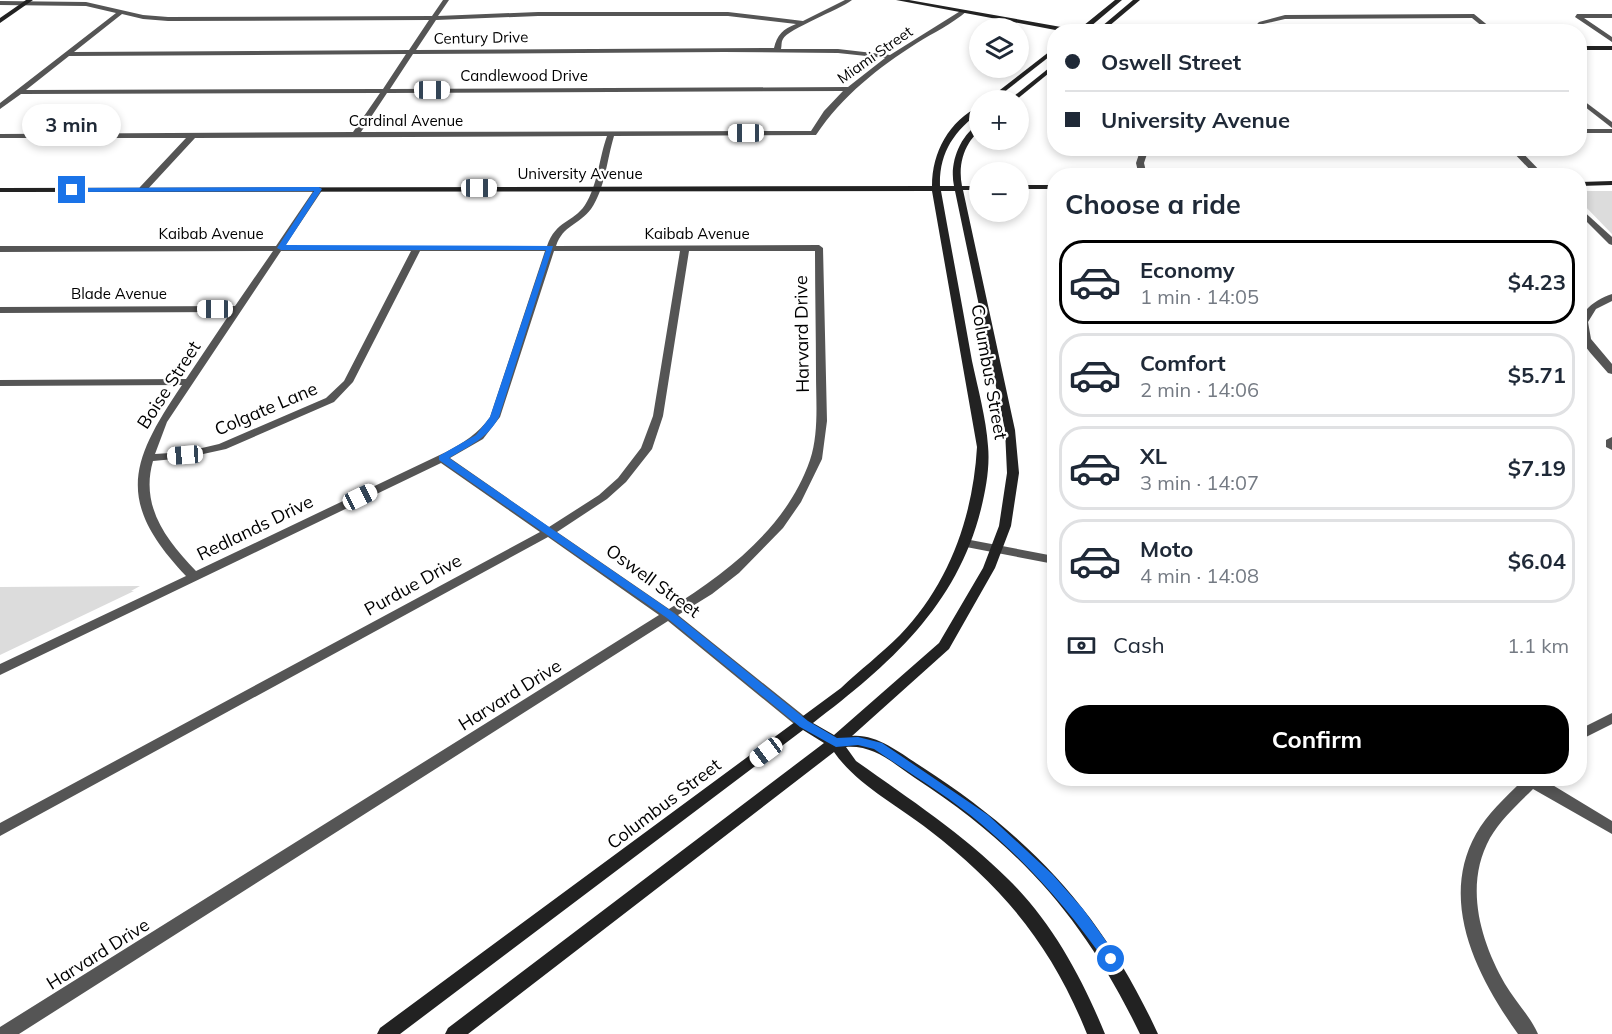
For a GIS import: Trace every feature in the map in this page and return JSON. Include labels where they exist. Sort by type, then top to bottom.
[{"type":"main road","points":[[899,0],[1047,25]]},
{"type":"main road","points":[[1088,24],[1119,0]]},
{"type":"main road","points":[[1108,24],[1137,0]]},
{"type":"main road","points":[[0,21],[29,1]]},
{"type":"main road","points":[[1587,48],[1612,48]]},
{"type":"main road","points":[[1003,90],[1047,55]]},
{"type":"main road","points":[[1024,90],[1047,72]]},
{"type":"main road","name":"Columbus Street","points":[[386,1034],[846,691],[910,632],[945,580],[965,543],[980,495],[983,447],[936,188],[936,167],[942,145],[959,123],[969,116]]},
{"type":"main road","name":"Columbus Street","points":[[454,1034],[836,743],[944,646],[997,549],[1011,499],[1013,448],[956,178],[958,158],[969,136]]},
{"type":"main road","points":[[1587,184],[1612,183]]},
{"type":"main road","points":[[1029,188],[1047,187]]},
{"type":"main road","name":"University Avenue","points":[[0,190],[969,188]]},
{"type":"main road","name":"Oswell Street","points":[[804,724],[836,743],[850,765],[942,831],[1004,885],[1033,920],[1059,958],[1082,999],[1096,1034]]},
{"type":"main road","points":[[836,743],[858,741],[878,746],[992,826],[1048,879],[1078,913],[1120,975],[1149,1034]]},
{"type":"street","points":[[356,134],[446,0]]},
{"type":"street","points":[[777,51],[778,43],[784,33],[849,0]]},
{"type":"street","points":[[0,3],[29,1],[86,4],[142,17],[175,19],[434,19],[537,14],[728,14],[802,23]]},
{"type":"street","name":"Miami Street","points":[[813,133],[829,109],[849,89],[964,11]]},
{"type":"street","points":[[0,107],[121,12]]},
{"type":"street","points":[[1260,24],[1295,16],[1474,16],[1484,24]]},
{"type":"street","points":[[1612,16],[1577,16],[1612,40]]},
{"type":"street","name":"Century Drive","points":[[68,54],[838,51],[894,57]]},
{"type":"street","name":"Candlewood Drive","points":[[19,92],[849,89]]},
{"type":"street","points":[[1587,106],[1612,128]]},
{"type":"street","points":[[1587,130],[1612,128]]},
{"type":"street","name":"Cardinal Avenue","points":[[0,136],[813,133]]},
{"type":"street","name":"Redlands Drive","points":[[0,670],[442,458],[479,437],[495,417],[551,248],[559,230],[587,208],[611,134]]},
{"type":"street","points":[[143,189],[193,135]]},
{"type":"street","points":[[1521,156],[1533,168]]},
{"type":"street","name":"Boise Street","points":[[194,577],[171,554],[150,519],[143,486],[146,458],[162,422],[319,189]]},
{"type":"street","points":[[1587,219],[1612,242]]},
{"type":"street","name":"Colgate Lane","points":[[146,458],[185,455],[222,447],[330,400],[348,382],[417,248]]},
{"type":"street","name":"Purdue Drive","points":[[0,830],[549,531],[603,497],[622,480],[646,449],[658,417],[685,248]]},
{"type":"street","name":"Kaibab Avenue","points":[[0,249],[819,248]]},
{"type":"street","name":"Harvard Drive","points":[[4,1034],[670,616],[707,591],[759,547],[779,525],[807,480],[816,459],[822,421],[819,248]]},
{"type":"street","points":[[1587,314],[1593,307],[1612,297]]},
{"type":"street","name":"Blade Avenue","points":[[0,310],[239,309]]},
{"type":"street","points":[[1587,338],[1592,348],[1612,370]]},
{"type":"street","points":[[0,383],[189,382]]},
{"type":"street","points":[[1612,440],[1612,447]]},
{"type":"street","name":"Oswell Street","points":[[442,458],[670,616],[804,724]]},
{"type":"street","points":[[965,543],[1047,559]]},
{"type":"street","points":[[1587,731],[1612,718]]},
{"type":"street","points":[[1524,786],[1481,839],[1472,864],[1469,889],[1472,920],[1480,949],[1494,981],[1529,1034]]},
{"type":"street","points":[[1542,786],[1612,828]]},
{"type":"shaded area","points":[[1587,191],[1612,191],[1612,234],[1587,208]]},
{"type":"shaded area","points":[[140,586],[131,591],[134,591],[0,655],[0,587]]},
{"type":"route","points":[[72,190],[319,189],[281,248],[551,248],[495,417],[479,437],[442,458],[670,616],[804,724],[836,743],[858,741],[878,746],[984,819],[1048,879],[1078,913],[1111,959]]}]
